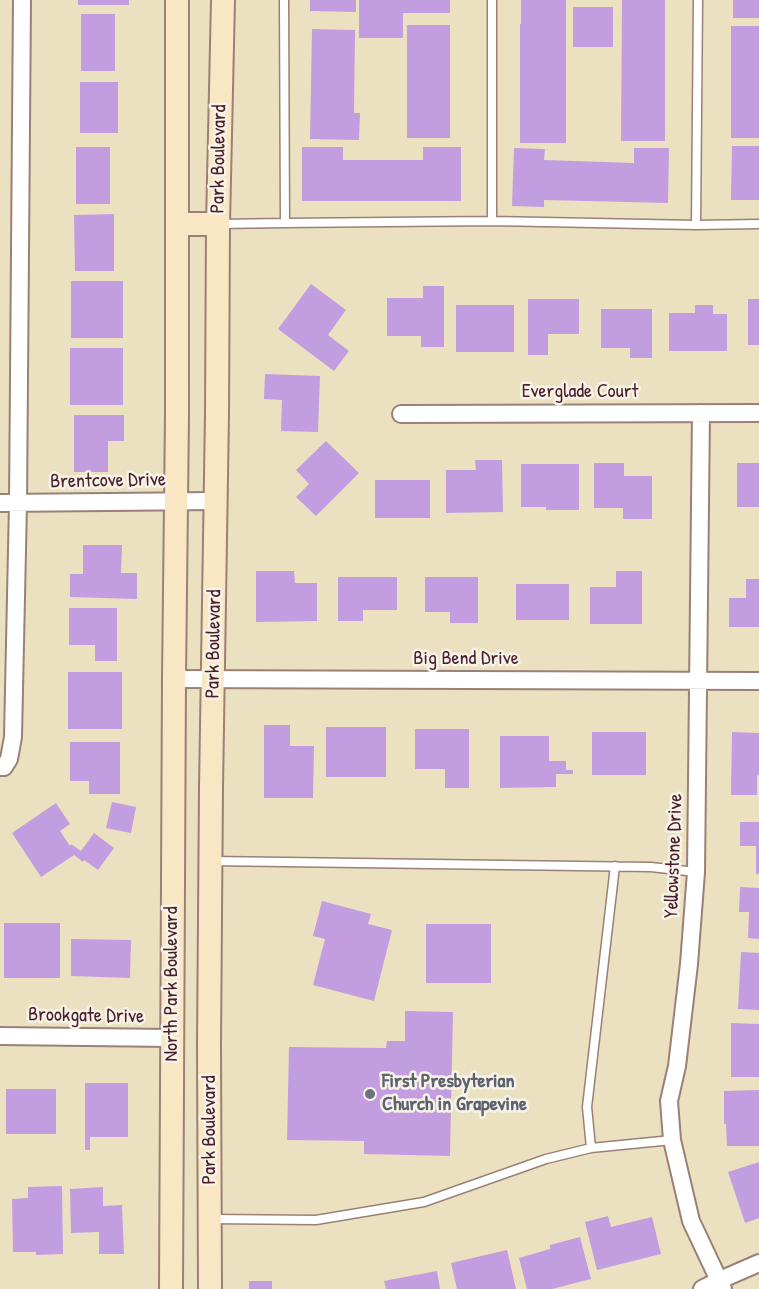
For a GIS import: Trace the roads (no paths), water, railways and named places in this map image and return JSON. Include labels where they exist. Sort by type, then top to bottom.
[{"type":"main road","name":"Park Boulevard","points":[[174,679],[178,224],[177,0]]},
{"type":"main road","name":"Park Boulevard","points":[[210,1289],[209,1045],[218,224],[223,0]]},
{"type":"main road","points":[[178,224],[218,224]]},
{"type":"main road","name":"North Park Boulevard","points":[[171,1289],[174,679]]},
{"type":"street","points":[[2,767],[9,759],[13,737],[18,503],[22,0]]},
{"type":"street","name":"Yellowstone Drive","points":[[701,413],[696,872],[689,964],[677,1066],[669,1101],[672,1140],[691,1221],[722,1284]]},
{"type":"street","name":"Everglade Court","points":[[401,414],[759,413]]},
{"type":"street","name":"Brentcove Drive","points":[[0,503],[216,501]]},
{"type":"street","name":"Big Bend Drive","points":[[174,679],[759,681]]},
{"type":"street","name":"Brookgate Drive","points":[[0,1036],[172,1038]]},
{"type":"street","points":[[702,1289],[722,1284],[759,1263]]},
{"type":"lane","points":[[284,0],[285,223]]},
{"type":"lane","points":[[492,0],[492,221]]},
{"type":"lane","points":[[696,225],[698,0]]},
{"type":"lane","points":[[218,224],[492,221],[759,224]]},
{"type":"lane","points":[[211,861],[615,866],[696,872]]},
{"type":"lane","points":[[591,1148],[587,1107],[615,866]]},
{"type":"lane","points":[[210,1219],[316,1220],[424,1202],[546,1159],[591,1148],[672,1140]]},
{"type":"place","name":"First Presbyterian Church in Grapevine","points":[[370,1094]]}]
